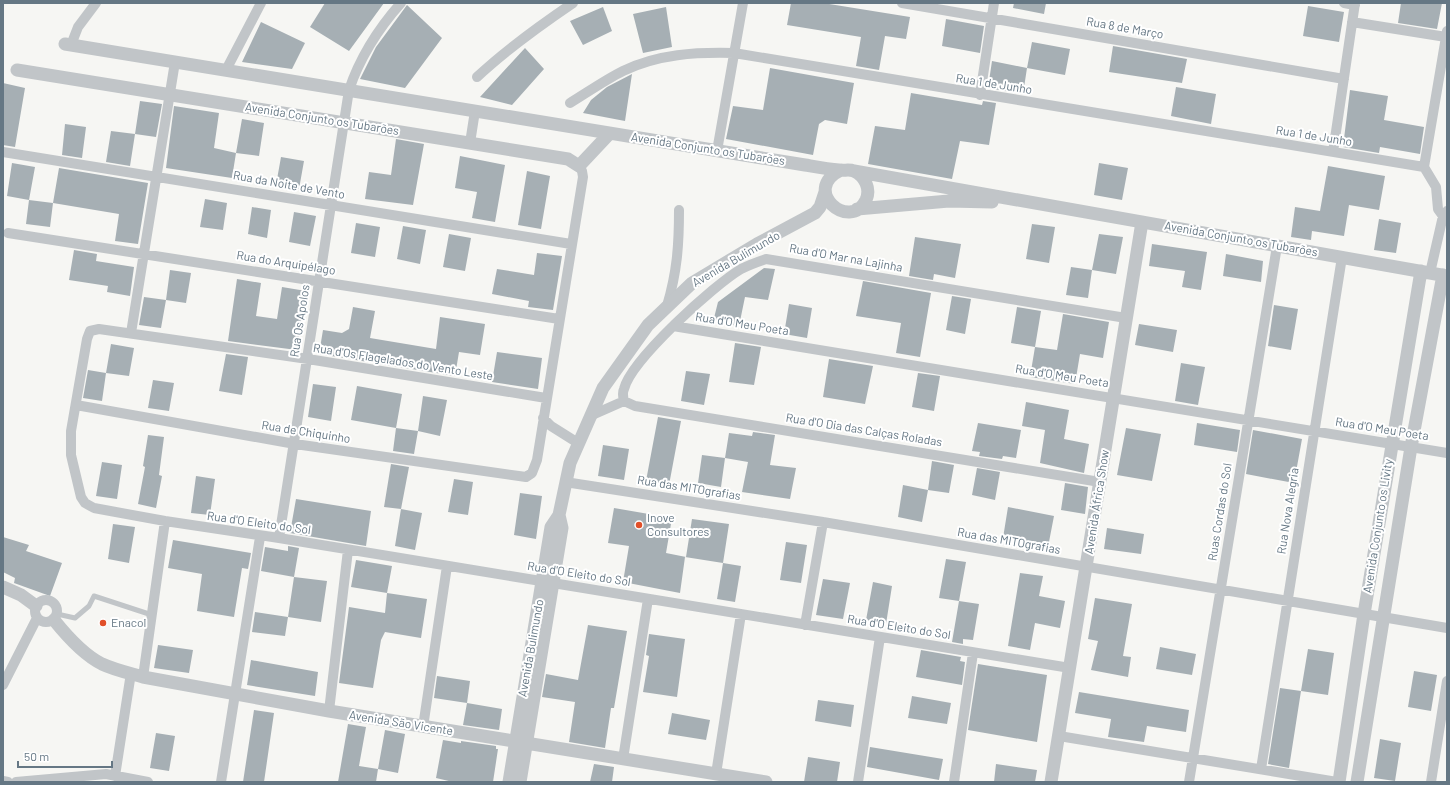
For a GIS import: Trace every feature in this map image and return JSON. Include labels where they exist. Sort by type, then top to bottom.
[{"type":"street","points":[[68,44],[78,27],[96,3]]},
{"type":"street","points":[[226,70],[262,3]]},
{"type":"street","name":"Rua Os Apolos","points":[[279,538],[295,444],[349,90],[357,66],[366,50],[400,3]]},
{"type":"street","points":[[477,77],[507,49],[574,3]]},
{"type":"street","points":[[717,151],[743,3]]},
{"type":"street","name":"Rua 8 de Março","points":[[902,3],[1344,80]]},
{"type":"street","points":[[980,95],[994,3]]},
{"type":"street","points":[[1333,152],[1352,22],[1351,4]]},
{"type":"street","points":[[1352,22],[1447,34],[1424,167],[1436,187],[1438,209],[1445,213],[1426,272]]},
{"type":"street","name":"Avenida Conjunto os Tubarões","points":[[68,44],[840,170]]},
{"type":"street","name":"Rua 1 de Junho","points":[[570,103],[624,71],[657,58],[701,52],[734,54],[1424,167]]},
{"type":"street","points":[[131,333],[175,62]]},
{"type":"street","name":"Avenida Conjunto os Tubarões","points":[[18,70],[568,159],[579,166]]},
{"type":"street","points":[[470,143],[475,111]]},
{"type":"street","points":[[578,443],[551,426],[543,418],[583,177],[579,166],[610,133]]},
{"type":"street","name":"Rua da Noite de Vento","points":[[3,152],[571,244]]},
{"type":"street","points":[[805,165],[818,174],[826,189],[831,205],[843,212]]},
{"type":"street","points":[[809,218],[820,207],[829,179],[840,170],[854,171],[1036,203]]},
{"type":"street","points":[[854,171],[864,180],[868,193],[866,199],[857,209]]},
{"type":"street","points":[[809,218],[857,209],[949,201],[1036,203]]},
{"type":"street","name":"Avenida Conjunto os Tubarões","points":[[1036,203],[1445,275]]},
{"type":"street","points":[[667,306],[675,276],[678,252],[679,210]]},
{"type":"street","name":"Avenida Bulimundo","points":[[520,782],[521,743],[547,582],[562,528],[558,515],[565,482],[578,443],[603,388],[648,325],[692,283],[757,244],[809,218]]},
{"type":"street","name":"Avenida África Show","points":[[1051,782],[1142,222]]},
{"type":"street","name":"Rua do Arquipélago","points":[[8,233],[559,319]]},
{"type":"street","name":"Ruas Cordas do Sol","points":[[1189,782],[1277,246]]},
{"type":"street","name":"Rua Nova Alegria","points":[[1261,770],[1342,257]]},
{"type":"street","name":"Rua d'O Mar na Lajinha","points":[[624,401],[623,390],[628,380],[646,356],[673,326],[740,270],[766,259],[1126,318]]},
{"type":"street","name":"Avenida Conjunto os Livity","points":[[1338,782],[1392,443],[1426,272]]},
{"type":"street","name":"Avenida Conjunto os Livity","points":[[1356,782],[1411,447],[1445,275]]},
{"type":"street","name":"Rua d'O Meu Poeta","points":[[673,326],[1447,453]]},
{"type":"street","name":"Rua d'Os Flagelados do Vento Leste","points":[[76,405],[87,339],[90,332],[99,329],[308,360],[546,398]]},
{"type":"street","points":[[590,416],[624,401]]},
{"type":"street","name":"Rua d'O Dia das Calças Roladas","points":[[624,401],[636,406],[1100,482]]},
{"type":"street","name":"Rua de Chiquinho","points":[[76,405],[295,444],[518,477],[526,477],[536,468],[543,418]]},
{"type":"street","name":"Rua d'O Eleito do Sol","points":[[76,405],[71,432],[71,455],[80,497],[85,503],[94,508],[260,537],[279,538],[1070,668]]},
{"type":"street","name":"Rua das MITOgrafias","points":[[565,482],[823,522],[1447,628]]},
{"type":"street","points":[[109,777],[152,615],[165,521]]},
{"type":"street","points":[[805,625],[823,522]]},
{"type":"street","points":[[221,782],[260,537]]},
{"type":"street","points":[[329,711],[348,550]]},
{"type":"street","points":[[423,726],[446,566]]},
{"type":"street","points":[[3,587],[21,595],[37,612],[43,622],[55,617],[56,606],[51,601],[44,600],[37,612],[3,685]]},
{"type":"street","points":[[623,759],[648,599]]},
{"type":"street","points":[[716,774],[741,614]]},
{"type":"street","name":"Avenida São Vicente","points":[[55,617],[68,637],[100,663],[137,675],[329,711],[766,782]]},
{"type":"street","points":[[858,782],[880,637]]},
{"type":"street","points":[[954,782],[973,652]]},
{"type":"street","points":[[1431,782],[1447,681]]},
{"type":"street","points":[[1059,736],[1338,782]]},
{"type":"street","name":"Avenida Bulimundo","points":[[509,782],[521,743]]},
{"type":"street","points":[[16,782],[109,777],[148,782]]},
{"type":"street","points":[[3,781],[8,782]]},
{"type":"lane","points":[[55,617],[74,618],[89,606],[94,596],[152,615]]},
{"type":"building","points":[[325,3],[384,3],[349,51],[310,27]]},
{"type":"building","points":[[791,3],[823,3],[910,17],[906,39],[885,36],[879,70],[856,66],[861,37],[787,25]]},
{"type":"building","points":[[1014,3],[1046,3],[1044,14],[1013,8]]},
{"type":"building","points":[[1401,3],[1442,3],[1437,29],[1398,23]]},
{"type":"building","points":[[407,5],[442,38],[405,88],[360,79],[376,47]]},
{"type":"building","points":[[1308,6],[1344,12],[1339,42],[1303,36]]},
{"type":"building","points":[[603,7],[612,31],[583,45],[570,21]]},
{"type":"building","points":[[666,7],[672,47],[643,53],[633,14]]},
{"type":"building","points":[[946,19],[984,26],[980,53],[942,46]]},
{"type":"building","points":[[261,22],[305,43],[292,69],[242,62]]},
{"type":"building","points":[[1032,42],[1070,49],[1065,75],[1027,68]]},
{"type":"building","points":[[1113,46],[1187,59],[1182,83],[1109,72]]},
{"type":"building","points":[[525,48],[544,69],[512,105],[480,97]]},
{"type":"building","points":[[992,61],[1027,68],[1023,94],[988,88]]},
{"type":"building","points":[[770,68],[854,83],[847,124],[825,120],[819,124],[813,155],[726,139],[733,106],[763,110]]},
{"type":"building","points":[[632,74],[625,121],[583,113],[591,100],[607,87]]},
{"type":"building","points":[[3,83],[25,88],[15,147],[3,145]]},
{"type":"building","points":[[1176,87],[1216,94],[1211,124],[1171,116]]},
{"type":"building","points":[[1350,90],[1388,96],[1384,120],[1424,127],[1420,154],[1380,147],[1379,153],[1343,147]]},
{"type":"building","points":[[911,93],[982,105],[983,101],[996,103],[989,145],[960,141],[952,179],[868,164],[875,126],[905,130]]},
{"type":"building","points":[[140,101],[162,104],[156,137],[135,134]]},
{"type":"building","points":[[174,106],[219,113],[214,148],[236,153],[232,178],[166,168]]},
{"type":"building","points":[[242,119],[264,123],[259,156],[236,153]]},
{"type":"building","points":[[65,124],[86,127],[82,158],[62,155]]},
{"type":"building","points":[[111,131],[135,134],[130,166],[106,162]]},
{"type":"building","points":[[396,139],[424,144],[413,205],[365,199],[369,172],[391,175]]},
{"type":"building","points":[[460,156],[505,165],[495,222],[472,218],[477,192],[455,188]]},
{"type":"building","points":[[281,157],[304,161],[299,189],[276,185]]},
{"type":"building","points":[[12,163],[35,167],[29,200],[7,196]]},
{"type":"building","points":[[1099,163],[1128,168],[1122,200],[1094,195]]},
{"type":"building","points":[[1328,166],[1385,176],[1379,210],[1349,205],[1344,236],[1312,231],[1311,240],[1291,237],[1295,207],[1320,211]]},
{"type":"building","points":[[59,168],[148,183],[138,244],[115,241],[119,214],[53,203]]},
{"type":"building","points":[[527,171],[550,176],[541,229],[518,225]]},
{"type":"building","points":[[205,199],[227,203],[223,230],[200,227]]},
{"type":"building","points":[[29,200],[53,203],[50,227],[26,224]]},
{"type":"building","points":[[252,207],[271,210],[267,238],[248,234]]},
{"type":"building","points":[[294,212],[316,216],[310,246],[289,242]]},
{"type":"building","points":[[1379,219],[1401,223],[1396,253],[1374,250]]},
{"type":"building","points":[[356,223],[380,227],[375,257],[351,253]]},
{"type":"building","points":[[1032,224],[1055,227],[1049,263],[1026,259]]},
{"type":"building","points":[[403,226],[426,230],[420,264],[397,259]]},
{"type":"building","points":[[449,234],[471,238],[465,271],[443,267]]},
{"type":"building","points":[[1099,234],[1123,237],[1116,274],[1092,270]]},
{"type":"building","points":[[915,237],[961,244],[955,278],[934,274],[933,280],[909,276]]},
{"type":"building","points":[[1152,244],[1207,252],[1201,290],[1182,287],[1185,271],[1149,266]]},
{"type":"building","points":[[74,250],[97,254],[96,261],[134,267],[130,296],[107,292],[108,286],[69,280]]},
{"type":"building","points":[[537,253],[562,256],[553,310],[528,307],[529,301],[492,294],[497,269],[534,275]]},
{"type":"building","points":[[1226,254],[1263,261],[1261,282],[1223,276]]},
{"type":"building","points":[[1071,267],[1092,270],[1088,298],[1066,295]]},
{"type":"building","points":[[764,268],[775,269],[768,300],[745,297],[739,326],[713,322],[718,302]]},
{"type":"building","points":[[170,270],[191,273],[186,303],[166,300]]},
{"type":"building","points":[[237,279],[261,283],[256,316],[277,319],[282,287],[306,291],[297,350],[228,341]]},
{"type":"building","points":[[863,281],[931,293],[920,357],[896,353],[901,323],[856,316]]},
{"type":"building","points":[[952,296],[971,299],[965,334],[946,330]]},
{"type":"building","points":[[144,297],[166,300],[161,328],[139,325]]},
{"type":"building","points":[[789,304],[812,308],[807,338],[784,334]]},
{"type":"building","points":[[1274,305],[1298,309],[1291,350],[1268,346]]},
{"type":"building","points":[[353,307],[375,311],[370,338],[436,349],[440,317],[485,324],[480,355],[459,352],[455,376],[319,354],[323,330],[342,333],[349,329]]},
{"type":"building","points":[[1017,307],[1041,311],[1035,347],[1011,343]]},
{"type":"building","points":[[1063,314],[1109,322],[1103,358],[1080,354],[1075,384],[1030,377],[1035,347],[1057,350]]},
{"type":"building","points":[[1139,324],[1177,330],[1173,352],[1135,345]]},
{"type":"building","points":[[735,343],[761,347],[754,385],[729,382]]},
{"type":"building","points":[[111,344],[134,348],[129,376],[106,373]]},
{"type":"building","points":[[497,352],[542,358],[538,389],[492,382]]},
{"type":"building","points":[[226,354],[248,357],[242,395],[219,391]]},
{"type":"building","points":[[829,359],[873,366],[865,404],[823,397]]},
{"type":"building","points":[[1181,363],[1205,367],[1198,405],[1175,401]]},
{"type":"building","points":[[88,370],[106,373],[102,401],[83,398]]},
{"type":"building","points":[[686,371],[710,374],[704,405],[681,401]]},
{"type":"building","points":[[918,373],[940,376],[934,411],[912,407]]},
{"type":"building","points":[[153,380],[174,383],[169,411],[148,408]]},
{"type":"building","points":[[313,384],[336,387],[331,421],[308,417]]},
{"type":"building","points":[[357,386],[402,394],[396,428],[351,420]]},
{"type":"building","points":[[423,396],[447,400],[440,436],[418,431]]},
{"type":"building","points":[[1026,402],[1069,410],[1064,439],[1089,444],[1084,473],[1040,463],[1045,430],[1022,426]]},
{"type":"building","points":[[658,417],[681,421],[669,485],[646,481]]},
{"type":"building","points":[[978,423],[1021,430],[1016,458],[1003,456],[1002,459],[979,456],[980,452],[972,451]]},
{"type":"building","points":[[1197,423],[1240,430],[1237,452],[1194,445]]},
{"type":"building","points":[[396,428],[418,431],[414,454],[393,451]]},
{"type":"building","points":[[1126,428],[1161,434],[1152,481],[1117,475]]},
{"type":"building","points":[[1253,430],[1302,439],[1294,483],[1246,474]]},
{"type":"building","points":[[753,432],[775,435],[770,465],[796,468],[790,499],[742,492],[748,462],[725,458],[729,433],[752,436]]},
{"type":"building","points":[[148,435],[164,437],[159,475],[162,476],[156,508],[138,504],[145,467],[143,466]]},
{"type":"building","points":[[603,445],[629,449],[624,480],[598,476]]},
{"type":"building","points":[[702,455],[725,458],[721,487],[698,483]]},
{"type":"building","points":[[932,461],[954,465],[949,493],[928,490]]},
{"type":"building","points":[[102,462],[122,465],[117,499],[96,496]]},
{"type":"building","points":[[391,464],[409,467],[401,509],[384,507]]},
{"type":"building","points":[[977,468],[1000,472],[995,500],[972,495]]},
{"type":"building","points":[[196,476],[215,479],[210,515],[191,513]]},
{"type":"building","points":[[454,479],[473,482],[468,515],[448,512]]},
{"type":"building","points":[[1065,483],[1088,487],[1085,514],[1061,510]]},
{"type":"building","points":[[903,485],[928,490],[922,522],[898,517]]},
{"type":"building","points":[[520,493],[542,496],[536,539],[514,535]]},
{"type":"building","points":[[296,499],[371,511],[366,546],[290,533]]},
{"type":"building","points":[[1008,507],[1054,516],[1048,547],[1003,538]]},
{"type":"building","points":[[614,508],[672,518],[666,553],[686,557],[692,519],[729,524],[723,563],[685,557],[680,593],[623,582],[629,546],[608,543]]},
{"type":"building","points":[[401,509],[422,513],[415,550],[395,546]]},
{"type":"building","points":[[113,524],[135,527],[129,563],[108,559]]},
{"type":"building","points":[[1107,528],[1144,534],[1141,554],[1104,549]]},
{"type":"building","points":[[3,537],[29,545],[26,551],[62,563],[50,596],[14,583],[15,578],[3,572]]},
{"type":"building","points":[[173,540],[251,553],[248,569],[242,568],[234,617],[197,611],[202,574],[168,568]]},
{"type":"building","points":[[786,542],[807,545],[801,583],[780,580]]},
{"type":"building","points":[[288,546],[299,548],[294,577],[261,571],[265,547],[288,551]]},
{"type":"building","points":[[946,559],[966,562],[959,601],[939,598]]},
{"type":"building","points":[[356,560],[392,566],[387,593],[351,587]]},
{"type":"building","points":[[723,563],[741,566],[735,602],[717,599]]},
{"type":"building","points":[[1020,573],[1043,576],[1039,596],[1065,601],[1060,628],[1035,623],[1030,650],[1008,646]]},
{"type":"building","points":[[294,577],[327,581],[321,622],[288,617]]},
{"type":"building","points":[[823,579],[850,583],[843,619],[816,615]]},
{"type":"building","points":[[873,582],[892,586],[886,624],[866,620]]},
{"type":"building","points":[[387,593],[427,599],[421,638],[385,632],[381,640],[373,688],[339,683],[349,607],[385,613]]},
{"type":"building","points":[[1095,598],[1132,604],[1123,656],[1131,657],[1128,677],[1091,670],[1098,641],[1088,639]]},
{"type":"building","points":[[959,601],[979,604],[973,640],[963,639],[963,644],[952,642]]},
{"type":"building","points":[[255,612],[288,617],[285,636],[252,632]]},
{"type":"building","points":[[588,625],[627,631],[614,708],[611,708],[605,748],[569,742],[575,702],[542,697],[546,674],[578,680]]},
{"type":"building","points":[[649,634],[685,639],[677,697],[643,692],[649,656],[646,655]]},
{"type":"building","points":[[158,645],[193,650],[189,673],[154,668]]},
{"type":"building","points":[[1160,647],[1196,654],[1192,675],[1156,669]]},
{"type":"building","points":[[1308,649],[1334,653],[1328,695],[1301,691]]},
{"type":"building","points":[[921,650],[961,657],[960,661],[965,662],[962,685],[916,677]]},
{"type":"building","points":[[251,660],[318,672],[315,696],[247,685]]},
{"type":"building","points":[[978,664],[1047,675],[1037,742],[968,730]]},
{"type":"building","points":[[1414,671],[1437,675],[1431,711],[1408,707]]},
{"type":"building","points":[[437,676],[470,681],[467,703],[434,698]]},
{"type":"building","points":[[1280,688],[1301,691],[1289,768],[1268,764]]},
{"type":"building","points":[[1079,692],[1189,710],[1186,732],[1147,726],[1144,742],[1108,737],[1111,719],[1075,713]]},
{"type":"building","points":[[912,696],[951,703],[947,724],[908,718]]},
{"type":"building","points":[[818,700],[854,705],[851,727],[815,721]]},
{"type":"building","points":[[467,703],[502,709],[499,730],[463,725]]},
{"type":"building","points":[[254,710],[274,713],[264,782],[243,782]]},
{"type":"building","points":[[672,713],[710,720],[706,740],[668,734]]},
{"type":"building","points":[[348,724],[366,727],[359,766],[378,769],[376,782],[338,782]]},
{"type":"building","points":[[385,730],[405,734],[398,773],[378,769]]},
{"type":"building","points":[[156,733],[175,736],[169,771],[150,768]]},
{"type":"building","points":[[1380,739],[1401,743],[1395,781],[1374,778]]},
{"type":"building","points":[[443,740],[496,746],[496,749],[498,749],[493,782],[453,782],[436,778]]},
{"type":"building","points":[[870,747],[943,759],[939,780],[867,767]]},
{"type":"building","points":[[808,757],[840,762],[837,782],[804,782]]},
{"type":"building","points":[[594,764],[614,767],[612,782],[590,782]]},
{"type":"building","points":[[996,764],[1037,770],[1035,782],[994,782]]},
{"type":"place","name":"Inove Consultores","points":[[639,525]]},
{"type":"place","name":"Enacol","points":[[103,623]]}]
